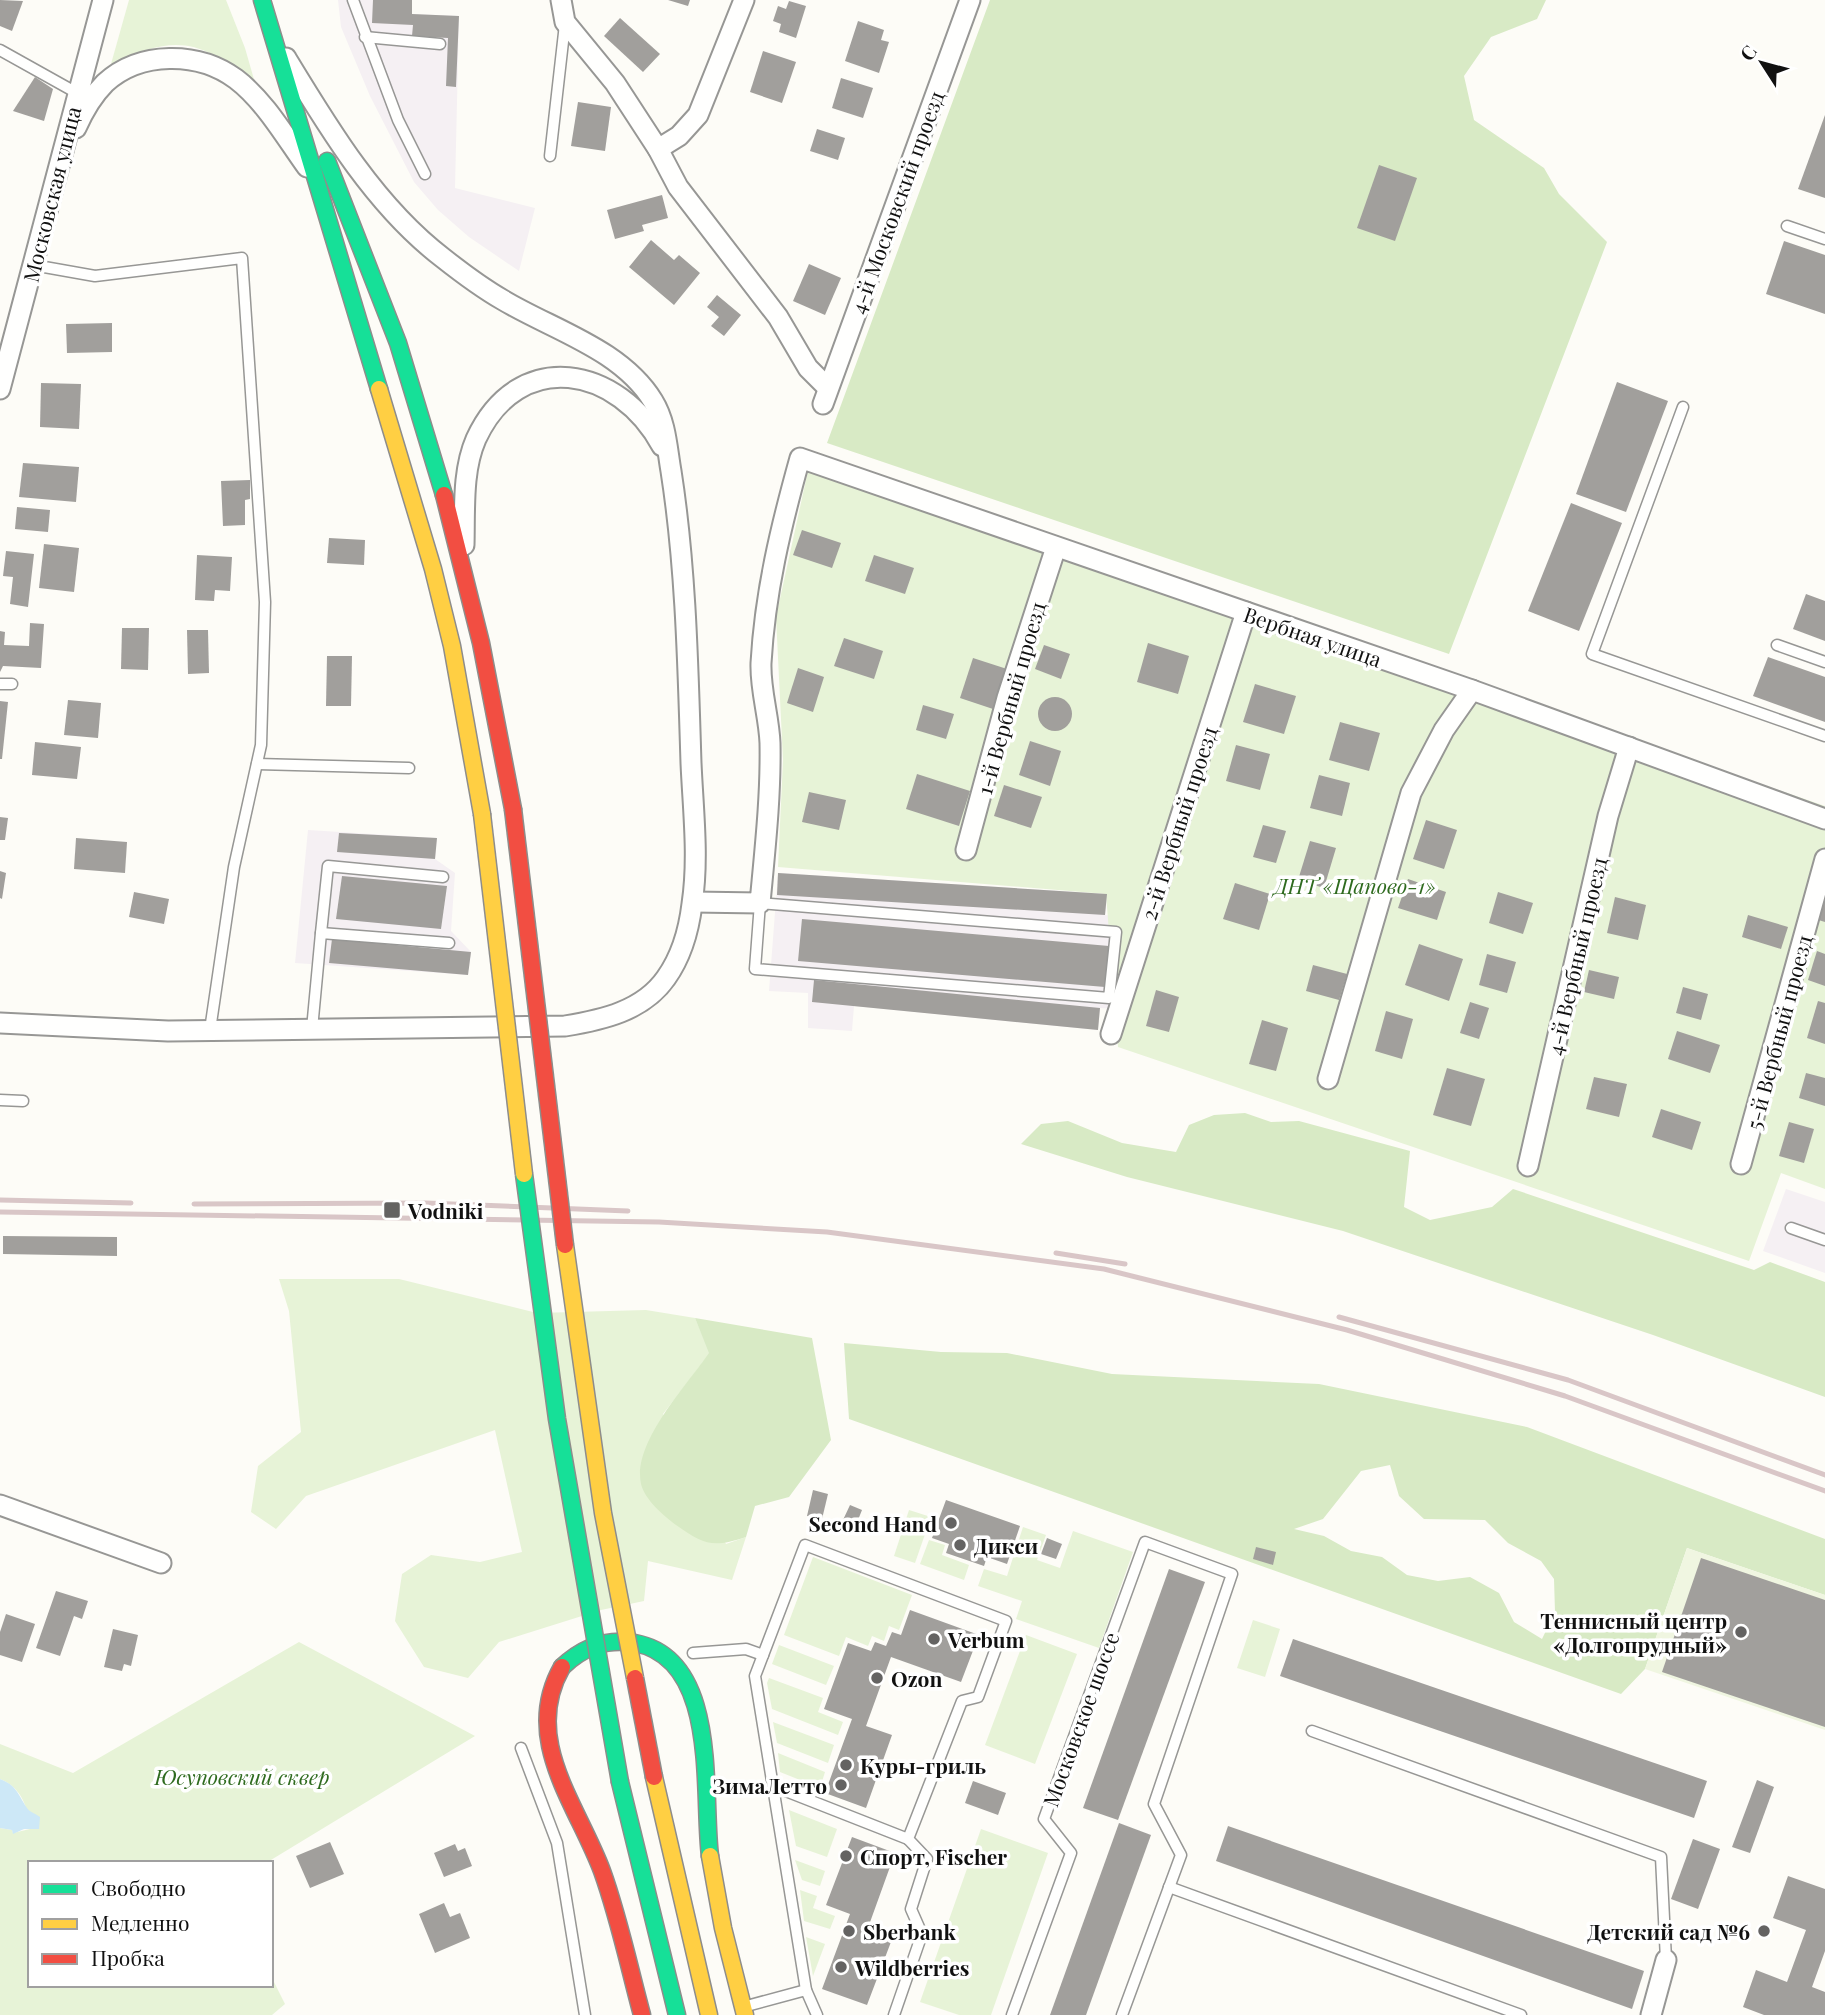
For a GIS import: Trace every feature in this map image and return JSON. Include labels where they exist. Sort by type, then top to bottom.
[{"type":"main road","points":[[262,0],[433,569],[454,658],[482,814],[542,1322],[572,1518],[620,1782],[677,2015]]},
{"type":"main road","points":[[268,20],[285,57],[406,367],[464,564],[482,640],[513,809],[579,1358],[603,1513],[654,1777],[709,2015]]},
{"type":"main road","points":[[642,2015],[608,1893],[555,1762],[546,1725],[550,1689],[564,1665],[585,1648],[622,1639],[644,1643],[665,1656],[682,1674],[692,1691],[700,1736],[708,1842],[715,1887],[744,2011]]},
{"type":"street","name":"Московская улица","points":[[0,389],[103,0]]},
{"type":"street","points":[[561,0],[565,22],[615,83],[658,149],[678,136],[698,115],[744,0]]},
{"type":"street","name":"4-й Московский проезд","points":[[658,149],[678,187],[778,317],[826,396],[970,0]]},
{"type":"street","points":[[0,1023],[210,1030],[565,1026],[622,1013],[646,999],[666,979],[680,953],[692,902],[688,688],[677,520],[664,428],[654,402],[640,384],[608,357],[500,299],[418,238],[376,192],[285,57]]},
{"type":"street","points":[[57,167],[86,107],[105,83],[133,65],[162,59],[215,66],[237,80],[277,125],[316,180]]},
{"type":"street","points":[[464,564],[465,488],[475,442],[494,409],[527,385],[568,376],[605,386],[639,414],[652,429],[671,470]]},
{"type":"street","name":"Вербная улица","points":[[760,903],[770,797],[770,740],[761,667],[765,612],[773,561],[800,458],[1472,690],[1825,819]]},
{"type":"street","name":"1-й Вербный проезд","points":[[966,850],[1007,698],[1056,547]]},
{"type":"street","name":"2-й Вербный проезд","points":[[1111,1034],[1246,612]]},
{"type":"street","points":[[1328,1079],[1411,793],[1444,730],[1472,690]]},
{"type":"street","name":"4-й Вербный проезд","points":[[1528,1166],[1608,816],[1629,747]]},
{"type":"street","name":"5-й Вербный проезд","points":[[1741,1164],[1825,859]]},
{"type":"street","points":[[692,902],[760,903]]},
{"type":"street","points":[[0,1505],[161,1563]]},
{"type":"street","points":[[1651,2015],[1666,1960]]},
{"type":"lane","points":[[353,0],[398,120],[425,174]]},
{"type":"lane","points":[[550,156],[565,22]]},
{"type":"lane","points":[[365,37],[440,44]]},
{"type":"lane","points":[[0,50],[77,93]]},
{"type":"lane","points":[[1787,226],[1825,239]]},
{"type":"lane","points":[[33,265],[95,276],[242,258],[265,602],[261,745],[234,867],[210,1030]]},
{"type":"lane","points":[[1683,407],[1592,654],[1825,736]]},
{"type":"lane","points":[[1777,645],[1825,662]]},
{"type":"lane","points":[[0,684],[12,684]]},
{"type":"lane","points":[[257,764],[409,768]]},
{"type":"lane","points":[[312,1029],[328,866],[443,877]]},
{"type":"lane","points":[[760,903],[1116,932],[1109,998],[755,969],[760,903]]},
{"type":"lane","points":[[321,933],[449,943]]},
{"type":"lane","points":[[0,1100],[23,1101]]},
{"type":"lane","points":[[1791,1228],[1825,1240]]},
{"type":"lane","name":"Московское шоссе","points":[[1012,2015],[1071,1853],[1044,1819],[1145,1542],[1232,1574],[1154,1804],[1181,1855],[1169,1887]]},
{"type":"lane","points":[[817,2015],[806,1990],[755,1676],[805,1545],[1006,1621],[978,1697],[961,1701],[908,1839]]},
{"type":"lane","points":[[693,1653],[746,1648],[763,1655]]},
{"type":"lane","points":[[1312,1731],[1661,1857],[1666,1960]]},
{"type":"lane","points":[[521,1748],[557,1843],[584,2015]]},
{"type":"lane","points":[[773,1786],[908,1839],[927,1859],[911,1909],[922,1934],[894,2015]]},
{"type":"lane","points":[[1122,2015],[1169,1887],[1521,2015]]},
{"type":"lane","points":[[744,2011],[806,1990]]},
{"type":"shaded area","points":[[338,0],[412,0],[412,14],[459,16],[455,188],[535,208],[519,271],[469,237],[438,210],[414,182],[370,96],[341,27]]},
{"type":"shaded area","points":[[308,830],[437,838],[435,859],[455,873],[451,931],[471,952],[468,975],[295,963]]},
{"type":"shaded area","points":[[778,873],[1107,894],[1105,915],[1124,917],[1115,1009],[1100,1008],[1098,1030],[854,1006],[852,1031],[808,1028],[808,993],[769,991]]},
{"type":"shaded area","points":[[1786,1189],[1825,1202],[1825,1273],[1763,1251]]},
{"type":"green space","points":[[129,0],[226,0],[245,48],[255,83],[218,57],[186,46],[153,48],[111,64]]},
{"type":"green space","points":[[990,0],[1546,0],[1537,19],[1491,37],[1464,76],[1474,120],[1544,168],[1559,194],[1607,242],[1449,654],[827,443]]},
{"type":"green space","name":"ДНТ «Щапово-1»","points":[[811,457],[1825,806],[1825,1189],[1781,1173],[1749,1261],[1118,1047],[1106,894],[778,867],[783,760],[776,617]]},
{"type":"green space","points":[[1245,1113],[1271,1122],[1299,1121],[1410,1151],[1404,1207],[1430,1220],[1492,1207],[1513,1189],[1754,1270],[1770,1262],[1825,1282],[1825,1397],[1653,1335],[1343,1231],[1127,1177],[1021,1144],[1041,1124],[1068,1121],[1122,1143],[1176,1152],[1189,1125],[1214,1115]]},
{"type":"green space","points":[[279,1279],[399,1279],[537,1313],[646,1310],[695,1318],[710,1353],[663,1414],[726,1544],[746,1537],[732,1580],[648,1561],[644,1601],[601,1610],[499,1642],[468,1678],[424,1667],[395,1621],[402,1574],[431,1555],[480,1562],[522,1552],[495,1430],[306,1496],[276,1529],[251,1512],[258,1466],[301,1432],[289,1311]]},
{"type":"green space","points":[[695,1318],[812,1338],[831,1440],[789,1497],[755,1506],[746,1537],[725,1543],[709,1543],[676,1525],[651,1502],[641,1484],[640,1468],[653,1433],[663,1415],[709,1353]]},
{"type":"green space","points":[[844,1343],[941,1352],[1007,1353],[1112,1374],[1319,1384],[1527,1427],[1825,1539],[1825,1595],[1687,1548],[1645,1669],[1621,1694],[849,1419]],"holes":[[[1390,1465],[1399,1496],[1424,1519],[1485,1520],[1508,1543],[1541,1561],[1554,1579],[1555,1612],[1542,1639],[1514,1622],[1499,1593],[1470,1577],[1438,1581],[1407,1575],[1382,1557],[1351,1551],[1324,1536],[1294,1529],[1323,1519],[1361,1471]]]},
{"type":"green space","points":[[909,1510],[931,1517],[915,1563],[894,1556]]},
{"type":"green space","points":[[1023,1527],[1046,1535],[1037,1560],[1060,1568],[1073,1531],[1133,1552],[1099,1648],[1016,1619],[1022,1601],[978,1586],[984,1569],[1007,1576]]},
{"type":"green space","points":[[929,1540],[945,1545],[942,1555],[969,1565],[964,1580],[920,1564]]},
{"type":"green space","name":"Теннисный центр «Долгопрудный»","points":[[1687,1548],[1825,1595],[1825,1730],[1645,1669]]},
{"type":"green space","points":[[813,1557],[912,1595],[899,1630],[889,1626],[884,1641],[872,1636],[868,1646],[846,1637],[839,1656],[784,1635]]},
{"type":"green space","points":[[1253,1620],[1280,1629],[1265,1677],[1237,1668]]},
{"type":"green space","points":[[1026,1635],[1077,1654],[1035,1764],[985,1745]]},
{"type":"green space","name":"Юсуповский сквер","points":[[299,1642],[475,1736],[269,1861],[28,1861],[28,1987],[273,1987],[273,1980],[285,2004],[272,2015],[0,2015],[0,1828],[12,1830],[13,1833],[30,1829],[28,1813],[19,1793],[0,1779],[0,1744],[73,1773]]},
{"type":"green space","points":[[779,1645],[834,1666],[826,1685],[772,1664]]},
{"type":"green space","points":[[769,1678],[823,1698],[818,1712],[843,1722],[838,1735],[772,1709],[767,1683]]},
{"type":"green space","points":[[773,1722],[834,1745],[828,1763],[777,1743]]},
{"type":"green space","points":[[778,1753],[825,1772],[820,1788],[780,1772]]},
{"type":"green space","points":[[789,1810],[837,1829],[827,1857],[796,1846]]},
{"type":"green space","points":[[981,1829],[1048,1853],[991,2015],[959,2015],[920,2002]]},
{"type":"green space","points":[[795,1860],[825,1871],[820,1886],[802,1880]]},
{"type":"green space","points":[[800,1890],[817,1896],[813,1908],[835,1916],[830,1929],[804,1921]]},
{"type":"green space","points":[[806,1937],[825,1944],[813,1976]]},
{"type":"water","points":[[0,1779],[13,1787],[28,1809],[40,1817],[39,1829],[24,1829],[13,1834],[12,1830],[0,1828]]},
{"type":"building","points":[[0,0],[23,1],[12,31],[0,26]]},
{"type":"building","points":[[373,0],[412,0],[412,14],[459,16],[456,87],[446,86],[448,38],[412,36],[413,25],[372,23]]},
{"type":"building","points":[[668,0],[690,0],[688,6]]},
{"type":"building","points":[[789,1],[806,6],[796,38],[779,32],[781,24],[773,21],[778,6],[786,9]]},
{"type":"building","points":[[620,18],[660,54],[643,72],[604,36]]},
{"type":"building","points":[[858,21],[884,30],[881,40],[889,42],[879,73],[845,61]]},
{"type":"building","points":[[763,51],[796,62],[782,103],[750,92]]},
{"type":"building","points":[[35,77],[53,89],[44,121],[13,111]]},
{"type":"building","points":[[841,78],[873,88],[863,118],[832,108]]},
{"type":"building","points":[[578,102],[611,107],[605,151],[571,146]]},
{"type":"building","points":[[1825,115],[1825,198],[1798,189]]},
{"type":"building","points":[[817,129],[845,138],[838,160],[810,151]]},
{"type":"building","points":[[1379,165],[1417,178],[1395,241],[1357,228]]},
{"type":"building","points":[[662,195],[668,218],[642,225],[644,231],[615,239],[607,210]]},
{"type":"building","points":[[651,240],[674,260],[679,255],[700,273],[674,305],[629,267]]},
{"type":"building","points":[[1784,241],[1825,255],[1825,314],[1766,294]]},
{"type":"building","points":[[809,264],[841,278],[825,315],[793,301]]},
{"type":"building","points":[[717,295],[741,315],[724,336],[711,326],[719,317],[707,307]]},
{"type":"building","points":[[112,323],[112,352],[67,353],[66,324]]},
{"type":"building","points":[[1617,382],[1668,401],[1626,512],[1576,494]]},
{"type":"building","points":[[41,383],[81,384],[79,429],[40,427]]},
{"type":"building","points":[[23,463],[79,467],[76,502],[19,497]]},
{"type":"building","points":[[250,480],[250,499],[245,500],[245,525],[223,526],[221,481]]},
{"type":"building","points":[[1571,503],[1622,523],[1579,631],[1528,611]]},
{"type":"building","points":[[17,507],[50,510],[48,532],[15,529]]},
{"type":"building","points":[[802,530],[841,543],[832,568],[793,555]]},
{"type":"building","points":[[329,538],[365,540],[364,565],[327,563]]},
{"type":"building","points":[[44,544],[79,548],[74,592],[39,588]]},
{"type":"building","points":[[6,551],[34,554],[28,607],[10,604],[13,577],[3,576]]},
{"type":"building","points":[[197,555],[232,557],[230,591],[215,590],[214,601],[195,600]]},
{"type":"building","points":[[874,555],[914,568],[905,594],[865,581]]},
{"type":"building","points":[[1806,594],[1825,601],[1825,641],[1793,629]]},
{"type":"building","points":[[30,623],[44,624],[41,668],[3,666],[0,672],[0,631],[5,632],[4,645],[29,646]]},
{"type":"building","points":[[122,628],[149,628],[148,670],[121,669]]},
{"type":"building","points":[[187,630],[208,630],[209,673],[188,674]]},
{"type":"building","points":[[844,638],[883,651],[874,679],[834,666]]},
{"type":"building","points":[[1148,643],[1189,656],[1178,694],[1137,682]]},
{"type":"building","points":[[1044,645],[1070,654],[1061,679],[1035,669]]},
{"type":"building","points":[[327,656],[352,656],[351,706],[326,706]]},
{"type":"building","points":[[1768,657],[1825,677],[1825,722],[1753,696]]},
{"type":"building","points":[[973,658],[1007,669],[993,709],[960,698]]},
{"type":"building","points":[[798,668],[824,677],[813,712],[787,703]]},
{"type":"building","points":[[1255,684],[1296,696],[1284,734],[1243,722]]},
{"type":"building","points":[[1055,697],[1067,702],[1072,714],[1067,726],[1055,731],[1043,726],[1038,714],[1043,702]]},
{"type":"building","points":[[68,700],[101,703],[98,738],[64,735]]},
{"type":"building","points":[[0,701],[8,702],[2,759],[0,759]]},
{"type":"building","points":[[923,705],[954,714],[946,739],[916,730]]},
{"type":"building","points":[[1340,722],[1380,733],[1369,771],[1329,760]]},
{"type":"building","points":[[1030,741],[1061,751],[1050,786],[1019,775]]},
{"type":"building","points":[[35,742],[81,747],[77,779],[32,775]]},
{"type":"building","points":[[1236,745],[1270,754],[1260,790],[1226,781]]},
{"type":"building","points":[[917,774],[970,791],[959,826],[906,809]]},
{"type":"building","points":[[1319,775],[1350,783],[1342,816],[1310,808]]},
{"type":"building","points":[[1004,785],[1042,797],[1031,828],[994,816]]},
{"type":"building","points":[[809,792],[846,800],[839,830],[802,822]]},
{"type":"building","points":[[0,817],[8,818],[5,840],[0,840]]},
{"type":"building","points":[[1426,820],[1457,830],[1444,869],[1413,859]]},
{"type":"building","points":[[1263,825],[1286,831],[1276,863],[1253,857]]},
{"type":"building","points":[[339,833],[437,838],[435,859],[337,852]]},
{"type":"building","points":[[76,838],[127,842],[125,873],[74,869]]},
{"type":"building","points":[[1310,841],[1336,848],[1324,888],[1298,880]]},
{"type":"building","points":[[0,871],[6,873],[2,899],[0,898]]},
{"type":"building","points":[[778,873],[1107,894],[1105,915],[777,895]]},
{"type":"building","points":[[342,876],[447,886],[441,929],[336,919]]},
{"type":"building","points":[[1408,879],[1446,892],[1437,920],[1398,908]]},
{"type":"building","points":[[1235,883],[1270,894],[1259,930],[1223,919]]},
{"type":"building","points":[[134,892],[169,899],[164,924],[129,917]]},
{"type":"building","points":[[1498,892],[1533,903],[1523,934],[1489,923]]},
{"type":"building","points":[[1820,895],[1825,897],[1825,922],[1812,918]]},
{"type":"building","points":[[1615,897],[1646,905],[1638,940],[1607,933]]},
{"type":"building","points":[[1748,915],[1788,927],[1781,949],[1742,937]]},
{"type":"building","points":[[802,919],[1109,946],[1105,987],[798,961]]},
{"type":"building","points":[[332,939],[471,952],[468,975],[329,963]]},
{"type":"building","points":[[1419,944],[1463,959],[1449,1001],[1405,985]]},
{"type":"building","points":[[1817,951],[1825,954],[1825,986],[1808,980]]},
{"type":"building","points":[[1487,954],[1516,962],[1507,993],[1479,985]]},
{"type":"building","points":[[1313,965],[1347,974],[1339,1000],[1306,991]]},
{"type":"building","points":[[1589,970],[1619,977],[1614,999],[1584,992]]},
{"type":"building","points":[[814,980],[1100,1008],[1098,1030],[812,1002]]},
{"type":"building","points":[[1683,987],[1708,994],[1701,1020],[1676,1013]]},
{"type":"building","points":[[1156,990],[1179,997],[1169,1032],[1146,1026]]},
{"type":"building","points":[[1818,1001],[1825,1003],[1825,1044],[1807,1038]]},
{"type":"building","points":[[1470,1002],[1489,1008],[1479,1039],[1460,1033]]},
{"type":"building","points":[[1386,1011],[1413,1019],[1402,1059],[1375,1051]]},
{"type":"building","points":[[1262,1020],[1288,1028],[1276,1071],[1249,1064]]},
{"type":"building","points":[[1677,1031],[1720,1045],[1710,1073],[1668,1059]]},
{"type":"building","points":[[1447,1068],[1485,1079],[1471,1126],[1433,1115]]},
{"type":"building","points":[[1806,1073],[1825,1078],[1825,1106],[1799,1098]]},
{"type":"building","points":[[1594,1077],[1627,1084],[1619,1117],[1586,1109]]},
{"type":"building","points":[[1661,1109],[1701,1122],[1692,1150],[1652,1137]]},
{"type":"building","points":[[1789,1122],[1814,1129],[1804,1163],[1779,1156]]},
{"type":"building","points":[[3,1236],[117,1237],[117,1256],[3,1254]]},
{"type":"building","points":[[813,1490],[828,1494],[822,1519],[807,1516]]},
{"type":"building","points":[[946,1500],[1020,1526],[1007,1564],[987,1557],[984,1566],[946,1553],[949,1544],[932,1538]]},
{"type":"building","points":[[850,1505],[862,1510],[856,1525],[843,1520]]},
{"type":"building","points":[[1047,1538],[1062,1544],[1056,1559],[1041,1554]]},
{"type":"building","points":[[1256,1547],[1276,1552],[1273,1565],[1253,1559]]},
{"type":"building","name":"Теннисный центр «Долгопрудный»","points":[[1701,1558],[1825,1600],[1825,1727],[1662,1672]]},
{"type":"building","points":[[1169,1569],[1205,1582],[1118,1820],[1083,1808]]},
{"type":"building","points":[[56,1591],[88,1601],[82,1619],[74,1616],[60,1656],[36,1648]]},
{"type":"building","points":[[910,1610],[979,1635],[961,1682],[891,1657],[866,1726],[892,1735],[866,1808],[825,1793],[852,1719],[824,1709],[848,1643],[871,1651],[875,1642],[886,1646],[892,1632],[901,1635]]},
{"type":"building","points":[[6,1614],[35,1624],[22,1662],[0,1655],[0,1632]]},
{"type":"building","points":[[113,1629],[138,1635],[131,1666],[124,1664],[122,1671],[104,1667]]},
{"type":"building","points":[[1293,1639],[1707,1781],[1694,1818],[1280,1676]]},
{"type":"building","points":[[1757,1780],[1774,1787],[1750,1853],[1732,1847]]},
{"type":"building","points":[[973,1781],[1006,1793],[998,1815],[965,1803]]},
{"type":"building","points":[[1119,1823],[1151,1835],[1086,2015],[1050,2015]]},
{"type":"building","points":[[1228,1826],[1644,1971],[1632,2009],[1216,1861]]},
{"type":"building","points":[[852,1837],[895,1853],[869,1925],[894,1934],[867,2005],[822,1989],[850,1914],[826,1905]]},
{"type":"building","points":[[1693,1839],[1720,1849],[1698,1909],[1671,1899]]},
{"type":"building","points":[[330,1842],[344,1874],[310,1888],[296,1856]]},
{"type":"building","points":[[455,1844],[458,1851],[465,1848],[472,1866],[444,1877],[434,1853]]},
{"type":"building","points":[[1788,1876],[1825,1889],[1825,1951],[1812,1987],[1825,1992],[1825,2015],[1764,2015],[1743,2007],[1756,1970],[1787,1982],[1806,1930],[1773,1918]]},
{"type":"building","points":[[444,1903],[450,1917],[460,1913],[470,1938],[435,1953],[419,1914]]},
{"type":"railway","points":[[0,1200],[131,1203]]},
{"type":"railway","points":[[194,1204],[426,1203],[628,1211]]},
{"type":"railway","points":[[0,1212],[659,1222],[827,1232],[1104,1269],[1347,1330],[1565,1396],[1825,1491]]},
{"type":"railway","points":[[1056,1253],[1125,1264]]},
{"type":"railway","points":[[1339,1317],[1568,1380],[1825,1475]]},
{"type":"traffic: fast","points":[[262,0],[379,389]]},
{"type":"traffic: fast","points":[[327,161],[398,343],[444,495]]},
{"type":"traffic: fast","points":[[524,1174],[557,1419],[620,1782]]},
{"type":"traffic: fast","points":[[562,1667],[587,1649],[605,1643],[624,1642],[635,1643],[662,1654],[681,1674],[694,1701],[701,1732],[710,1856]]},
{"type":"traffic: fast","points":[[620,1782],[677,2015]]},
{"type":"traffic: slow","points":[[379,389],[433,569],[452,646],[482,814]]},
{"type":"traffic: slow","points":[[482,814],[524,1174]]},
{"type":"traffic: slow","points":[[565,1245],[603,1513],[635,1678]]},
{"type":"traffic: slow","points":[[654,1777],[709,2015]]},
{"type":"traffic: slow","points":[[710,1856],[723,1928],[745,2015]]},
{"type":"traffic: jam","points":[[444,495],[481,643],[513,809]]},
{"type":"traffic: jam","points":[[513,809],[565,1245]]},
{"type":"traffic: jam","points":[[562,1667],[551,1694],[547,1720],[550,1746],[557,1771],[602,1871],[642,2015]]},
{"type":"traffic: jam","points":[[635,1678],[654,1777]]},
{"type":"place","name":"Vodniki","points":[[392,1210]]},
{"type":"place","name":"Second Hand","points":[[951,1523]]},
{"type":"place","name":"Дикси","points":[[960,1545]]},
{"type":"place","name":"Теннисный центр «Долгопрудный»","points":[[1741,1632]]},
{"type":"place","name":"Verbum","points":[[934,1639]]},
{"type":"place","name":"Ozon","points":[[877,1678]]},
{"type":"place","name":"Куры-гриль","points":[[846,1765]]},
{"type":"place","name":"ЗимаЛетто","points":[[841,1785]]},
{"type":"place","name":"Спорт, Fischer","points":[[846,1856]]},
{"type":"place","name":"Sberbank","points":[[849,1931]]},
{"type":"place","name":"Детский сад №6","points":[[1764,1931]]},
{"type":"place","name":"Wildberries","points":[[841,1967]]}]
